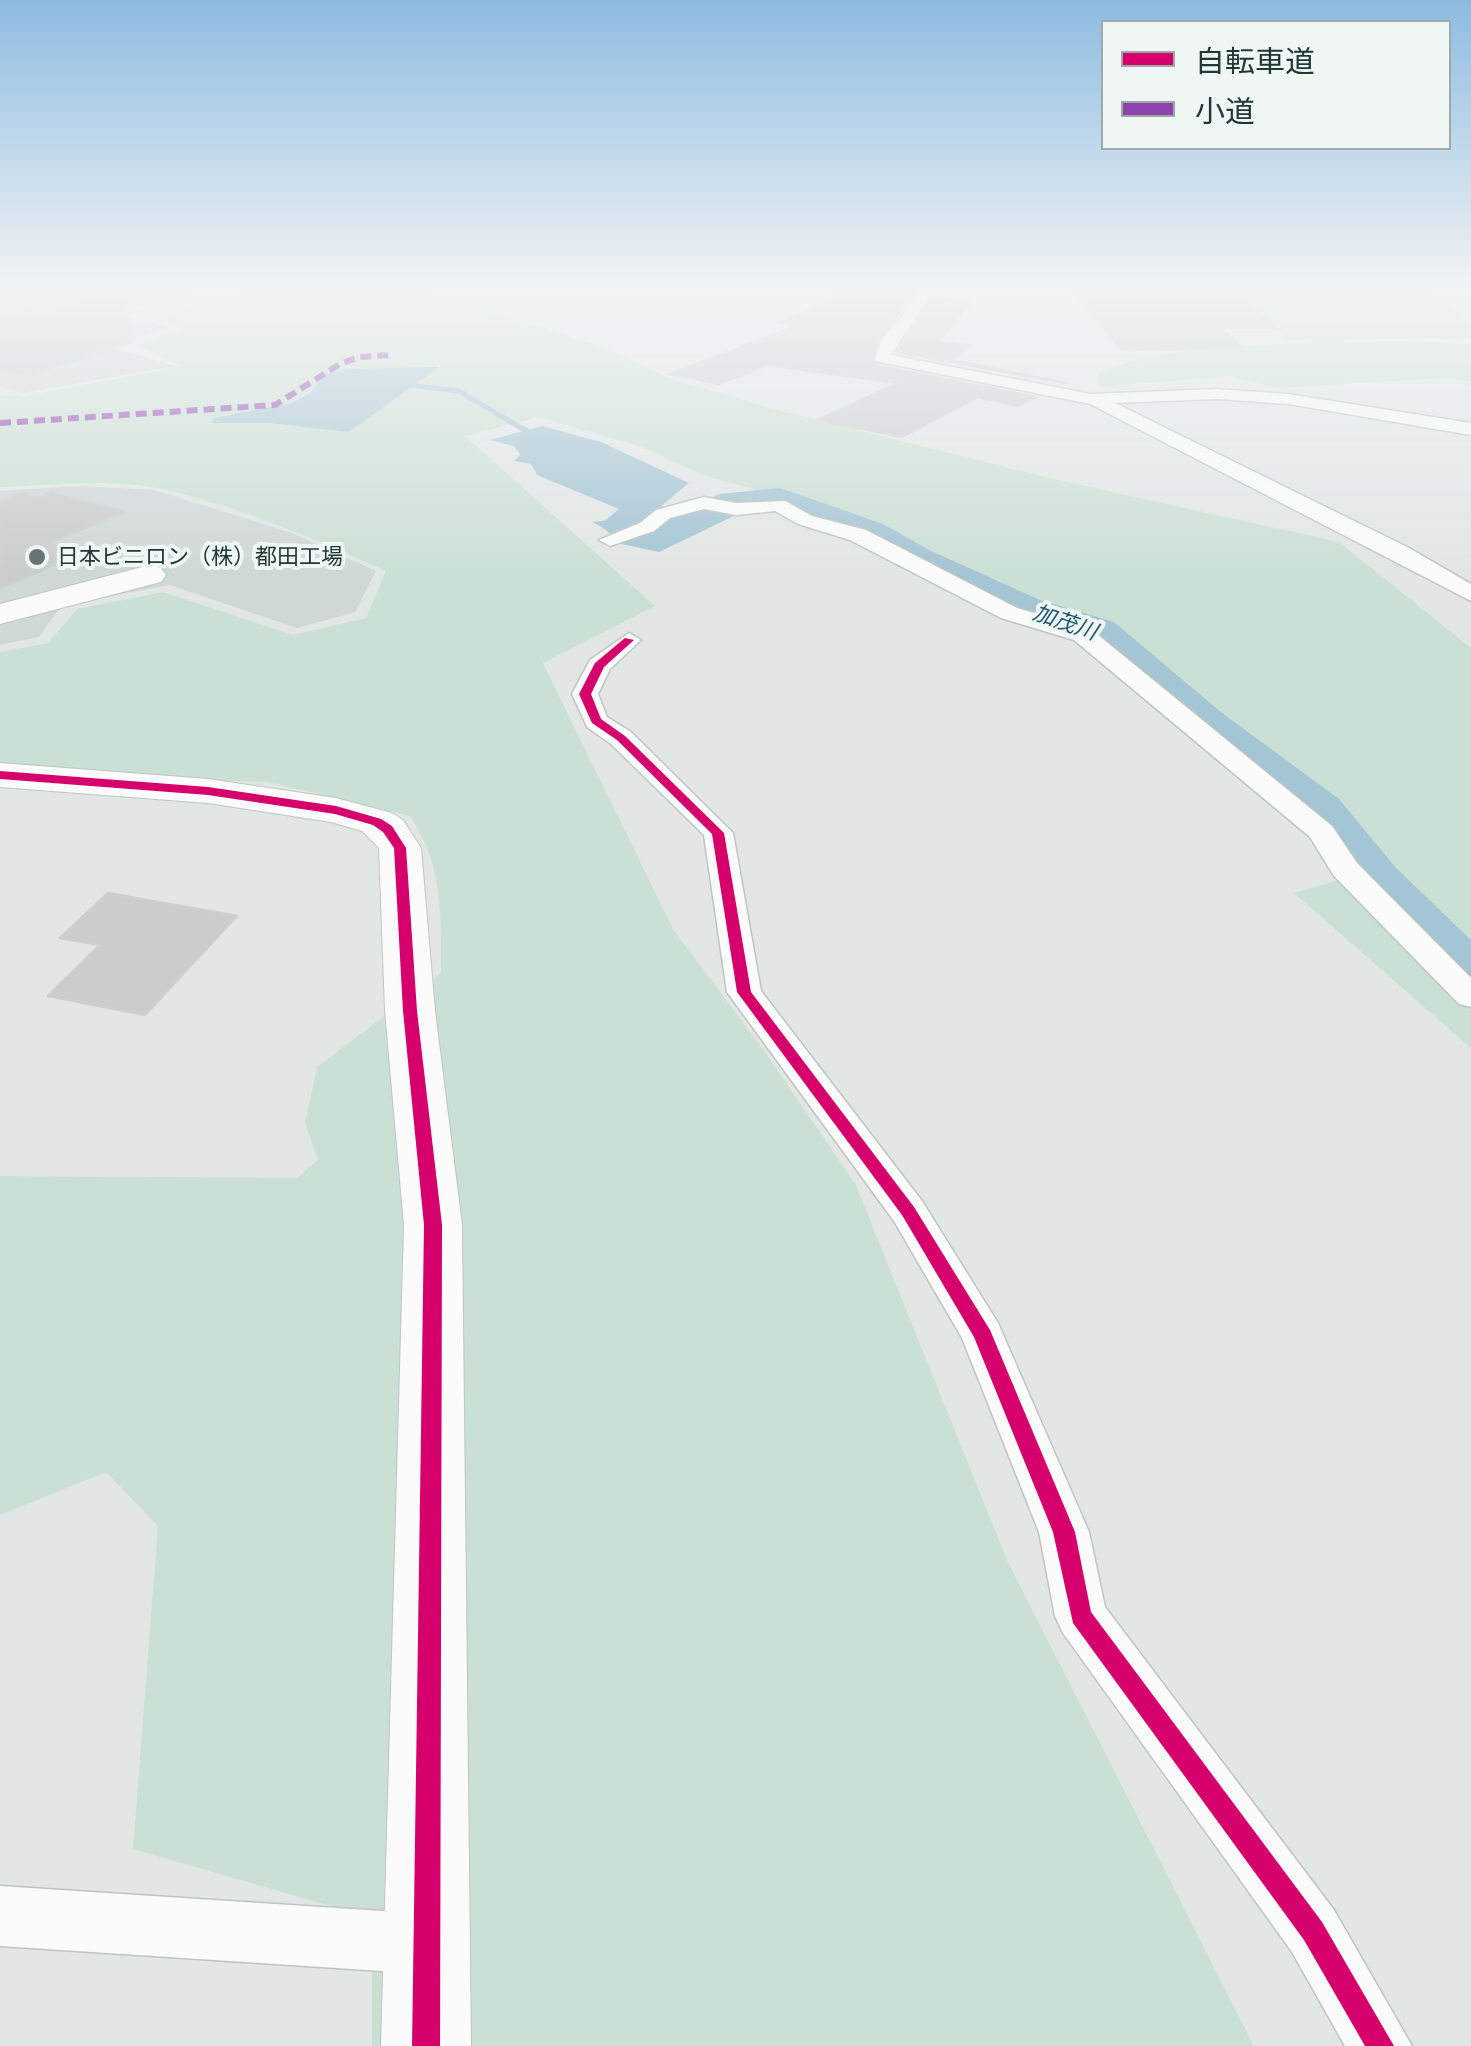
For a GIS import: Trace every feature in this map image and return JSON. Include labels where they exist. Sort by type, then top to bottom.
[{"type":"street","points":[[1004,381],[1091,398],[1218,394],[1288,400],[1471,430]]},
{"type":"street","points":[[1091,398],[1368,536],[1471,594]]},
{"type":"street","points":[[610,540],[647,527],[663,514],[721,506],[778,505],[805,520],[858,536],[1009,613],[1084,635],[1322,832],[1345,870],[1471,997]]},
{"type":"street","points":[[0,614],[150,575]]},
{"type":"street","points":[[629,640],[599,665],[586,694],[596,720],[622,738],[718,833],[744,992],[908,1211],[983,1334],[1064,1532],[1080,1616],[1313,1932],[1380,2046]]},
{"type":"street","points":[[0,775],[208,791],[336,810],[377,822],[400,848],[410,1011],[432,1225],[426,2046]]},
{"type":"street","points":[[0,1916],[429,1944]]},
{"type":"shaded area","points":[[0,381],[88,381],[22,393],[0,388]]},
{"type":"shaded area","points":[[80,486],[155,490],[292,533],[376,571],[355,612],[297,628],[170,585],[62,605],[39,637],[0,645],[0,491]]},
{"type":"green space","points":[[102,381],[680,381],[1049,478],[1339,542],[1471,648],[1471,1048],[1294,893],[1356,875],[1073,637],[862,531],[791,500],[703,475],[642,447],[539,417],[465,436],[655,606],[543,663],[673,929],[765,1052],[856,1185],[1007,1560],[1254,2046],[372,2046],[372,1918],[133,1849],[158,1526],[106,1472],[0,1515],[0,1176],[297,1178],[318,1160],[305,1123],[317,1067],[441,973],[440,911],[429,853],[410,816],[268,782],[0,774],[0,652],[48,643],[77,609],[163,592],[293,635],[366,618],[386,571],[276,524],[162,489],[102,483],[0,487],[0,395],[26,396]]},
{"type":"green space","points":[[1099,381],[1165,381],[1101,387]]},
{"type":"green space","points":[[1250,381],[1387,381],[1275,388]]},
{"type":"water","points":[[320,381],[419,381],[349,432],[269,423],[211,423],[214,418],[292,403],[309,394]]},
{"type":"water","points":[[542,426],[601,442],[689,483],[638,525],[613,534],[593,522],[618,519],[619,509],[537,475],[531,464],[515,461],[520,454],[514,446],[490,440]]},
{"type":"building","points":[[887,381],[957,381],[1036,397],[1018,406],[978,397],[902,437],[818,420],[898,383]]},
{"type":"building","points":[[51,493],[124,512],[48,543],[84,552],[0,588],[0,502],[22,494],[38,498]]},
{"type":"building","points":[[108,893],[237,916],[145,1015],[48,996],[100,945],[60,938]]},
{"type":"waterway","points":[[402,384],[459,391],[528,432]]},
{"type":"waterway","points":[[524,429],[535,436]]},
{"type":"waterway","name":"加茂川","points":[[622,492],[645,508],[620,525],[636,536],[659,540],[732,502],[780,499],[825,520],[869,532],[915,559],[1025,609],[1098,631],[1205,723],[1320,810],[1359,854],[1373,878],[1471,974]]},
{"type":"marked path","points":[[0,423],[275,405],[312,381]]},
{"type":"cycle path","points":[[629,640],[599,665],[585,694],[596,721],[621,738],[718,833],[744,992],[908,1211],[983,1335],[1064,1532],[1081,1616],[1313,1931],[1380,2046]]},
{"type":"cycle path","points":[[0,775],[208,791],[336,810],[377,822],[388,829],[400,848],[410,1011],[433,1225],[426,2046]]},
{"type":"place","name":"日本ビニロン（株）都田工場","points":[[37,557]]}]
